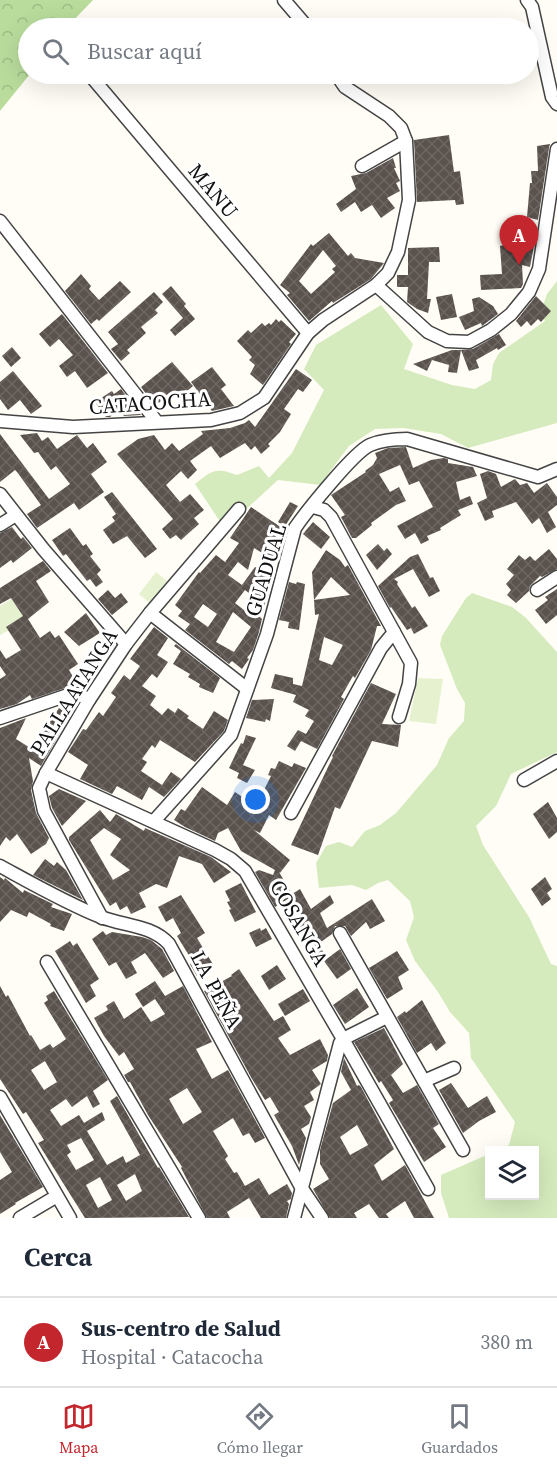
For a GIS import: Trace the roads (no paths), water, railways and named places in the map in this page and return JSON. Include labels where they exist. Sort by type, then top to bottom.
[{"type":"street","points":[[284,0],[301,18]]},
{"type":"street","points":[[527,0],[532,7],[534,18]]},
{"type":"street","points":[[539,38],[552,97],[557,104]]},
{"type":"street","name":"MANU","points":[[97,84],[308,333]]},
{"type":"street","points":[[343,84],[395,122],[401,128],[406,141],[409,200],[405,226],[398,252],[388,273],[376,285],[428,332],[447,341],[469,342],[491,330],[511,314],[530,292],[539,269],[557,149]]},
{"type":"street","points":[[362,166],[406,141]]},
{"type":"street","points":[[0,221],[157,422]]},
{"type":"street","name":"CATACOCHA","points":[[0,421],[73,427],[211,420],[240,413],[264,398],[308,333],[323,320],[376,285]]},
{"type":"street","name":"GUADUAL","points":[[154,821],[231,735],[267,634],[296,528],[304,514],[313,507],[354,456],[368,446],[386,440],[407,438],[538,477],[557,469]]},
{"type":"street","points":[[0,494],[44,550],[126,644]]},
{"type":"street","points":[[313,507],[324,510],[331,517],[411,663],[409,684],[399,717]]},
{"type":"street","name":"PALLAATANGA","points":[[102,918],[44,811],[39,788],[89,700],[126,644],[239,509]]},
{"type":"street","points":[[0,525],[16,515]]},
{"type":"street","points":[[537,590],[557,577]]},
{"type":"street","points":[[150,613],[246,688]]},
{"type":"street","points":[[291,813],[381,648],[394,632]]},
{"type":"street","points":[[0,718],[68,695],[80,694],[89,700]]},
{"type":"street","points":[[524,780],[557,761]]},
{"type":"street","name":"COSANGA","points":[[46,773],[154,821],[231,859],[245,871],[344,1039],[428,1189]]},
{"type":"street","name":"LA PEÑA","points":[[0,866],[102,918],[151,931],[170,944],[301,1187],[322,1218]]},
{"type":"street","points":[[340,933],[463,1150]]},
{"type":"street","points":[[47,962],[200,1218]]},
{"type":"street","points":[[294,1218],[338,1048],[344,1039],[387,1017]]},
{"type":"street","points":[[423,1081],[454,1068]]},
{"type":"street","points":[[0,1097],[70,1218]]},
{"type":"street","points":[[20,1218],[57,1196]]},
{"type":"place","name":"Sus-centro de Salud","points":[[519,265]]}]
